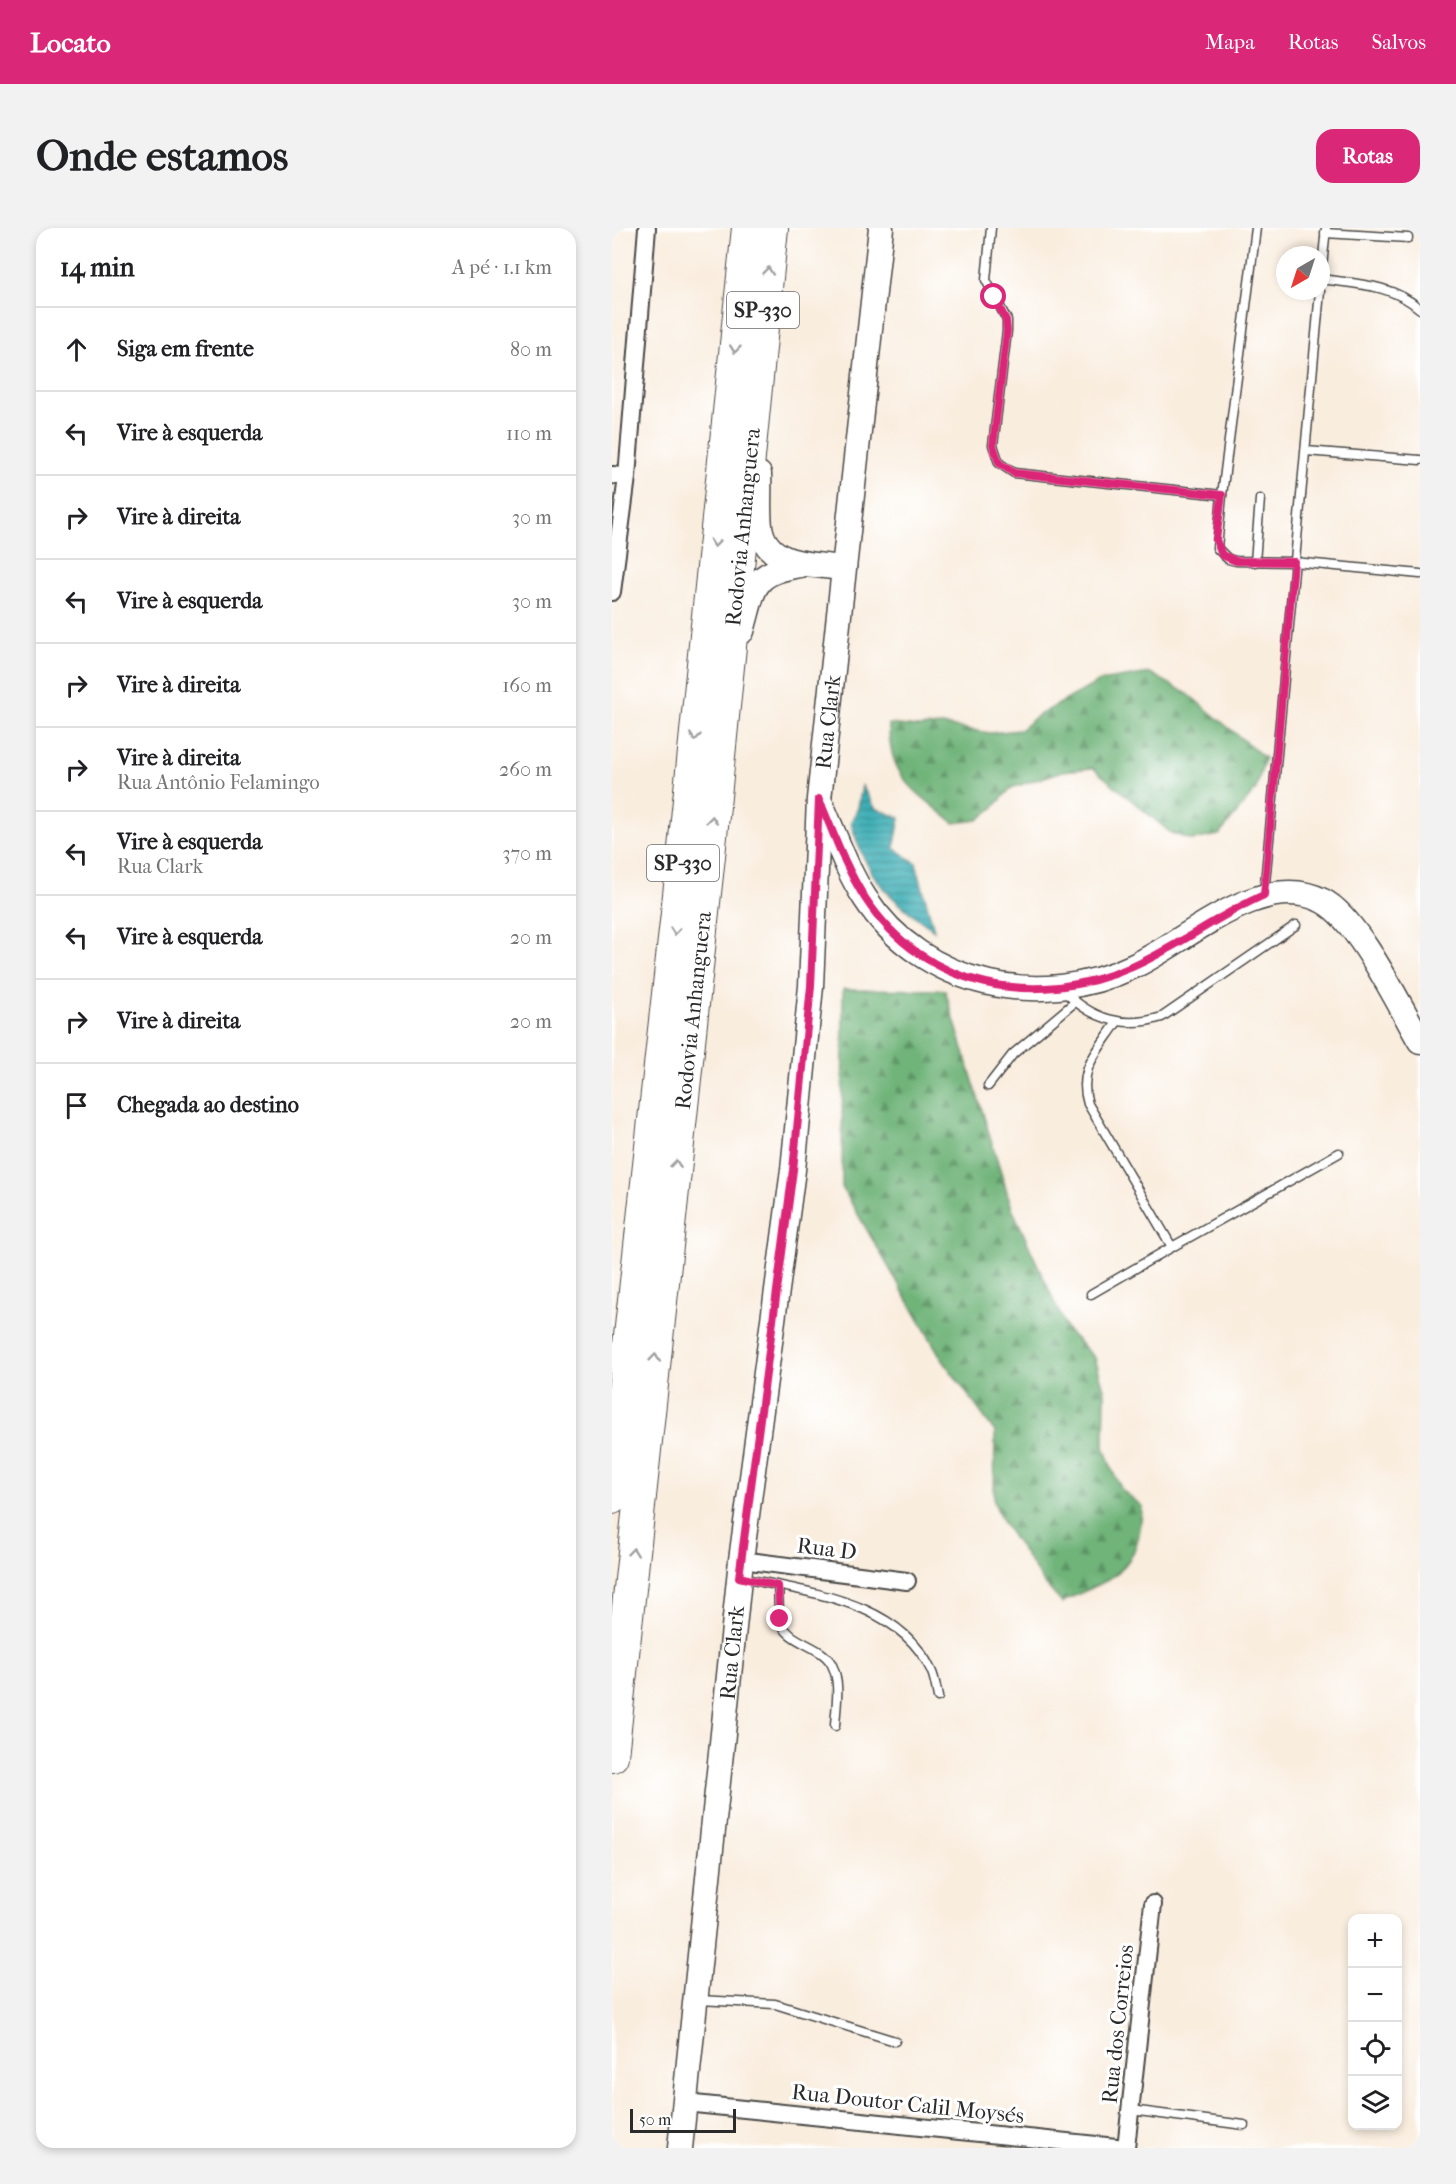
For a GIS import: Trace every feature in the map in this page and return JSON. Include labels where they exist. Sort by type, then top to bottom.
[{"type":"highway","name":"Rodovia Anhanguera","points":[[612,1498],[681,879],[748,228]]},
{"type":"highway","name":"Rodovia Anhanguera","points":[[612,1756],[772,228]]},
{"type":"street","points":[[612,592],[620,476],[647,228]]},
{"type":"street","name":"Rua Clark","points":[[680,2148],[740,1568],[793,1170],[811,986],[819,799],[880,228]]},
{"type":"street","points":[[755,392],[762,537],[777,555],[807,564],[844,568]]},
{"type":"street","points":[[726,682],[754,588],[759,579],[780,568],[807,564]]},
{"type":"street","points":[[819,799],[850,872],[866,899],[902,942],[959,975],[990,985],[1068,995],[1134,966],[1238,906],[1264,895],[1290,892],[1306,894],[1323,901],[1338,912],[1352,927],[1420,1041]]},
{"type":"street","name":"Rua D","points":[[740,1568],[907,1581]]},
{"type":"street","name":"Rua dos Correios","points":[[1126,2148],[1153,1904]]},
{"type":"street","name":"Rua Doutor Calil Moysés","points":[[685,2103],[1126,2148]]},
{"type":"lane","points":[[991,228],[986,280],[1006,320],[1007,331],[993,445],[999,463],[1014,473],[1222,495]]},
{"type":"lane","points":[[1256,228],[1217,548],[1228,559],[1294,562],[1420,574]]},
{"type":"lane","points":[[1324,246],[1326,231],[1408,238]]},
{"type":"lane","points":[[1330,279],[1388,289],[1406,297],[1420,309]]},
{"type":"lane","points":[[1264,895],[1319,300]]},
{"type":"lane","points":[[1306,451],[1420,460]]},
{"type":"lane","points":[[1255,562],[1260,499]]},
{"type":"lane","points":[[988,1086],[1013,1054],[1068,995],[1117,1022],[1141,1024],[1162,1017],[1296,925]]},
{"type":"lane","points":[[1117,1022],[1090,1063],[1083,1087],[1088,1104],[1172,1247]]},
{"type":"lane","points":[[1090,1294],[1339,1153]]},
{"type":"lane","points":[[740,1568],[778,1586],[851,1603],[881,1618],[911,1643],[931,1670],[938,1697]]},
{"type":"lane","points":[[778,1586],[782,1625],[799,1641],[826,1655],[833,1666],[838,1685],[835,1726]]},
{"type":"lane","points":[[695,2000],[775,2004],[895,2042]]},
{"type":"lane","points":[[1131,2110],[1244,2125]]},
{"type":"green space","points":[[1150,673],[1188,694],[1265,758],[1256,789],[1219,835],[1192,840],[1171,833],[1093,768],[1063,771],[1011,788],[994,807],[978,820],[954,823],[916,792],[899,771],[893,758],[889,724],[918,727],[942,725],[990,733],[1020,730],[1037,716],[1100,681]]},
{"type":"green space","points":[[843,989],[945,990],[1012,1208],[1067,1330],[1095,1358],[1105,1393],[1104,1447],[1122,1490],[1142,1506],[1140,1531],[1133,1552],[1121,1570],[1100,1584],[1062,1603],[1045,1584],[1003,1523],[994,1502],[995,1432],[942,1359],[842,1187]]},
{"type":"water","points":[[862,786],[875,808],[900,818],[894,848],[916,863],[934,930],[891,897],[864,858],[851,822],[858,808]]},
{"type":"route","points":[[780,1619],[778,1586],[739,1577],[793,1170],[811,986],[819,799],[850,872],[866,899],[888,927],[902,942],[918,953],[959,975],[990,985],[1027,990],[1061,988],[1101,979],[1134,966],[1238,906],[1264,895],[1294,562],[1236,561],[1222,555],[1217,548],[1216,540],[1222,495],[1014,473],[999,463],[993,445],[1007,331],[1003,312],[994,297]]}]
